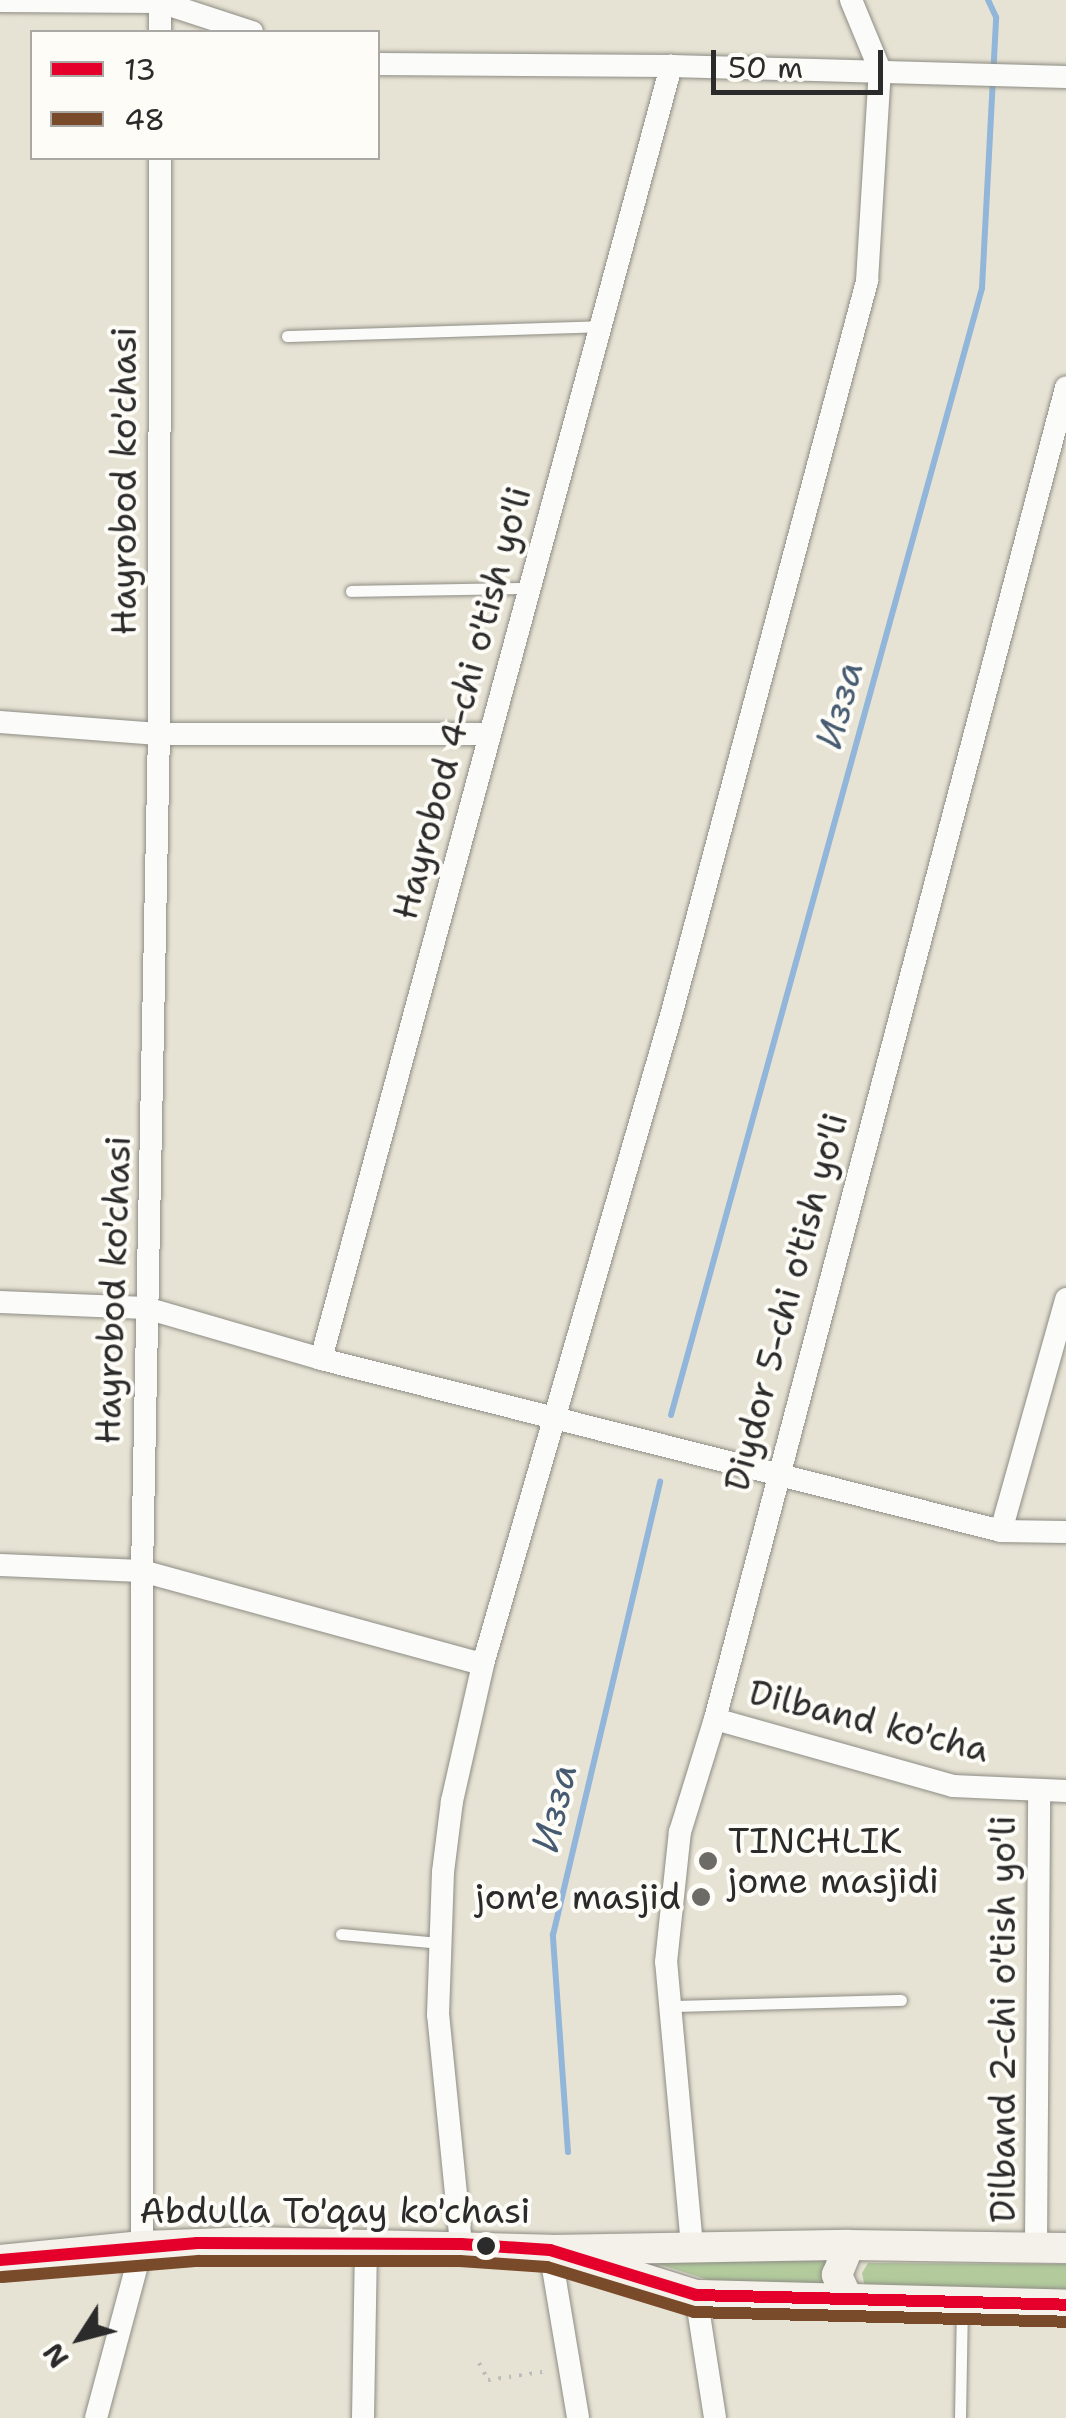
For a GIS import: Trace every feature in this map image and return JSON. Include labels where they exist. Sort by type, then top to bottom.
[{"type":"street","points":[[461,2244],[438,2015],[439,1943],[452,1801],[483,1664],[672,1012],[867,281],[880,70],[851,0]]},
{"type":"street","points":[[160,1],[160,30]]},
{"type":"street","points":[[0,2],[160,1],[246,30]]},
{"type":"street","points":[[380,64],[671,66],[1066,77]]},
{"type":"street","name":"Hayrobod 4-chi o'tish yo'li","points":[[321,1359],[671,66]]},
{"type":"street","name":"Hayrobod ko'chasi","points":[[96,2418],[142,2246],[142,1571],[159,734],[160,160]]},
{"type":"street","name":"Diydor 5-chi o'tish yo'li","points":[[692,2246],[666,1962],[680,1832],[714,1719],[1066,388]]},
{"type":"street","points":[[0,722],[159,734],[490,734]]},
{"type":"street","points":[[1001,1531],[1066,1299]]},
{"type":"street","points":[[0,1302],[146,1308],[321,1359],[1001,1531],[1066,1532]]},
{"type":"street","points":[[0,1565],[142,1571],[483,1664]]},
{"type":"street","name":"Dilband ko'cha","points":[[714,1719],[953,1786],[1066,1791]]},
{"type":"street","name":"Dilband 2-chi o'tish yo'li","points":[[1039,1791],[1051,2248]]},
{"type":"street","points":[[363,2418],[366,2242]]},
{"type":"street","name":"Abdulla To'qay ko'chasi","points":[[0,2260],[142,2246],[366,2242],[550,2250],[850,2245],[1051,2248]]},
{"type":"street","points":[[849,2302],[838,2274],[850,2245]]},
{"type":"street","points":[[550,2250],[578,2418]]},
{"type":"street","name":"Abdulla To'qay ko'chasi","points":[[550,2250],[696,2295],[1066,2305]]},
{"type":"street","points":[[696,2295],[715,2418]]},
{"type":"lane","points":[[287,336],[602,326]]},
{"type":"lane","points":[[351,591],[528,588]]},
{"type":"lane","points":[[341,1934],[439,1943]]},
{"type":"lane","points":[[670,2006],[901,2000]]},
{"type":"lane","points":[[960,2418],[962,2303]]},
{"type":"path","points":[[479,2363],[488,2380],[568,2368]]},
{"type":"green space","points":[[646,2260],[830,2261],[830,2289],[718,2283]]},
{"type":"green space","points":[[868,2263],[1066,2264],[1066,2292],[865,2287],[862,2273]]},
{"type":"waterway","name":"Изза","points":[[671,1415],[982,288],[996,17],[988,0]]},
{"type":"waterway","name":"Изза","points":[[568,2152],[553,1935],[660,1481]]},
{"type":"transit line","name":"13","points":[[0,2260],[197,2243],[461,2244],[550,2250],[696,2295],[1066,2305]]},
{"type":"transit line","name":"48","points":[[2,2277],[198,2261],[460,2261],[547,2267],[694,2312],[1066,2322]]},
{"type":"place","name":"TINCHLIK jome masjidi","points":[[708,1861]]},
{"type":"place","name":"jom'e masjid","points":[[701,1897]]}]
